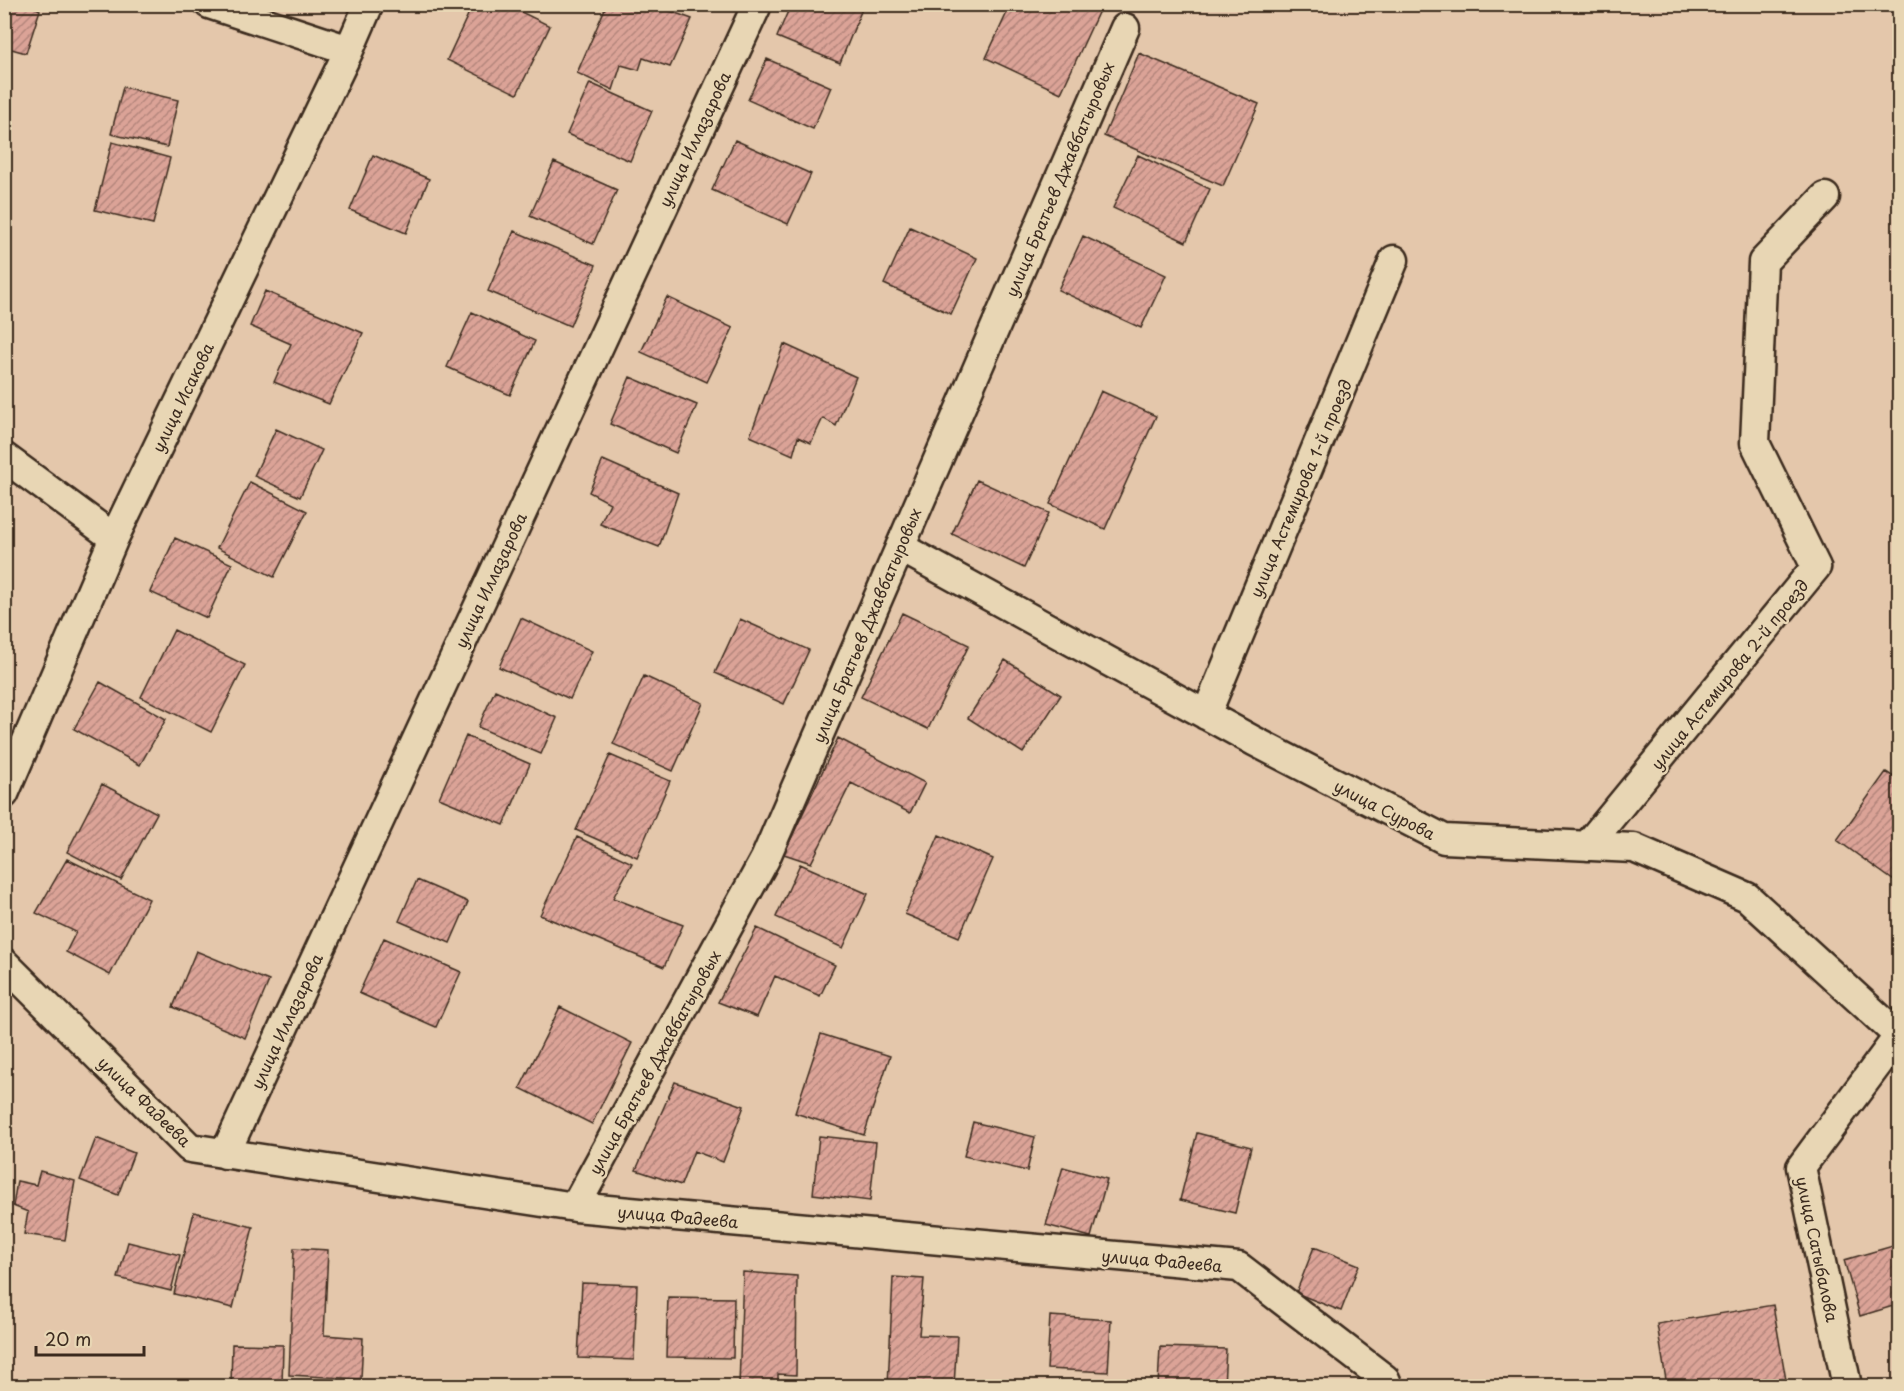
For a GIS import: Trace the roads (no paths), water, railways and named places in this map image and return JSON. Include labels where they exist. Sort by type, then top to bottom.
[{"type":"street","points":[[209,4],[349,50]]},
{"type":"street","name":"улица Исакова","points":[[4,794],[114,538],[369,4]]},
{"type":"street","name":"улица Иллазарова","points":[[225,1154],[756,7]]},
{"type":"street","name":"улица Братьев Джавбатыровых","points":[[575,1207],[765,859],[1125,27]]},
{"type":"street","name":"улица Астемирова 2-й проезд","points":[[1587,846],[1816,567],[1755,443],[1763,262],[1825,197]]},
{"type":"street","name":"улица Астемирова 1-й проезд","points":[[1206,715],[1394,260]]},
{"type":"street","points":[[4,457],[114,538]]},
{"type":"street","name":"улица Сурова","points":[[900,547],[1206,715],[1444,839],[1634,848],[1748,897],[1899,1036]]},
{"type":"street","name":"улица Фадеева","points":[[4,963],[190,1148],[575,1207],[1239,1267],[1385,1379],[1388,1386]]},
{"type":"street","name":"улица Сатыбалова","points":[[1847,1386],[1801,1167],[1899,1036]]}]
